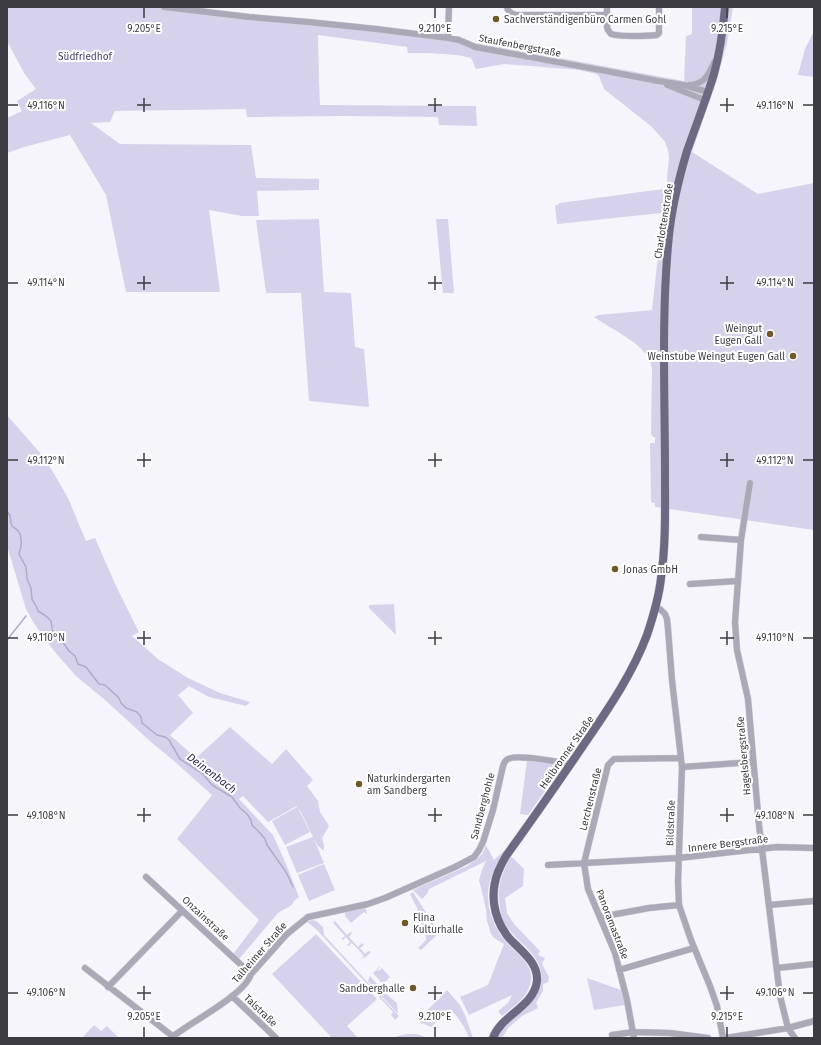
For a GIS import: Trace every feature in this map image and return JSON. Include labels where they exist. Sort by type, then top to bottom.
[{"type":"main road","name":"Charlottenstraße","points":[[665,444],[664,300],[666,266],[674,202],[684,161],[707,96],[719,54],[726,7]]},
{"type":"main road","name":"Heilbronner Straße","points":[[493,1038],[494,1034],[504,1022],[528,1000],[534,991],[537,976],[533,964],[527,955],[506,935],[498,922],[493,898],[494,886],[498,872],[506,856],[613,702],[631,671],[645,640],[661,582],[664,540],[665,444]]},
{"type":"street","name":"Staufenbergstraße","points":[[164,7],[448,38],[459,40],[475,47],[684,85],[694,85],[703,81],[719,54]]},
{"type":"street","points":[[448,38],[449,7]]},
{"type":"street","points":[[507,7],[511,13],[516,15],[607,15]]},
{"type":"street","points":[[607,7],[608,30],[611,34],[618,36],[657,35],[659,33],[659,7]]},
{"type":"street","name":"Staufenbergstraße","points":[[658,81],[707,96]]},
{"type":"street","name":"Staufenbergstraße","points":[[684,85],[707,96]]},
{"type":"street","name":"Hagelsbergstraße","points":[[750,483],[741,540],[734,622],[737,650],[748,699],[759,825],[780,996],[788,1028]]},
{"type":"street","points":[[701,537],[741,540]]},
{"type":"street","points":[[690,584],[737,581]]},
{"type":"street","name":"Bildstraße","points":[[655,607],[665,614],[667,624],[682,767],[678,858],[679,905],[717,1006],[723,1038]]},
{"type":"street","name":"Sandberghohle","points":[[372,902],[385,898],[474,857],[483,842],[493,810],[502,766],[508,758],[519,757],[558,761],[570,764]]},
{"type":"street","name":"Lerchenstraße","points":[[584,863],[608,765],[614,759],[681,758]]},
{"type":"street","points":[[682,767],[753,762]]},
{"type":"street","name":"Innere Bergstraße","points":[[548,865],[678,858],[777,847],[814,848]]},
{"type":"street","name":"Panoramastraße","points":[[584,863],[588,888],[615,953],[634,1035]]},
{"type":"street","name":"Onzainstraße","points":[[146,877],[251,974]]},
{"type":"street","points":[[769,905],[814,901]]},
{"type":"street","name":"Talheimer Straße","points":[[173,1037],[247,984],[251,974],[287,934],[308,917],[372,902]]},
{"type":"street","points":[[600,917],[649,908],[679,905]]},
{"type":"street","points":[[108,986],[182,911]]},
{"type":"street","points":[[619,970],[694,948]]},
{"type":"street","points":[[777,968],[814,964]]},
{"type":"street","points":[[85,968],[173,1037]]},
{"type":"street","name":"Talstraße","points":[[232,996],[276,1038]]},
{"type":"street","points":[[726,1038],[788,1028],[814,1021]]},
{"type":"street","points":[[788,1028],[795,1038]]},
{"type":"street","points":[[612,1034],[634,1035],[670,1033],[708,1038]]},
{"type":"green space","name":"Südfriedhof","points":[[7,7],[191,7],[444,38],[684,81],[686,36],[692,34],[692,7],[733,7],[727,44],[692,152],[758,194],[814,183],[814,530],[655,507],[655,503],[651,501],[650,443],[655,443],[655,437],[651,434],[652,369],[650,362],[648,357],[638,346],[594,317],[599,315],[652,310],[662,220],[665,202],[668,195],[668,150],[665,142],[652,127],[604,89],[599,76],[596,74],[580,70],[504,64],[476,69],[471,58],[463,56],[408,53],[407,47],[318,35],[320,105],[476,106],[477,126],[439,125],[438,117],[247,117],[246,109],[115,111],[110,122],[91,123],[120,144],[251,145],[256,178],[319,179],[319,190],[257,191],[259,216],[242,216],[209,210],[220,292],[126,292],[106,195],[70,135],[7,153],[7,118],[22,111],[17,101],[36,89],[24,73],[7,41]]},
{"type":"green space","points":[[814,31],[814,77],[798,75],[805,49]]},
{"type":"green space","points":[[663,189],[662,213],[557,224],[555,206],[560,203]]},
{"type":"green space","points":[[319,219],[324,292],[351,293],[355,347],[364,349],[369,407],[309,401],[301,293],[266,293],[256,220]]},
{"type":"green space","points":[[436,219],[448,219],[454,293],[443,293]]},
{"type":"green space","points":[[7,415],[46,460],[68,498],[86,541],[95,538],[117,588],[139,632],[132,636],[158,659],[188,678],[220,693],[250,702],[246,706],[209,697],[189,686],[178,695],[193,713],[170,735],[196,758],[230,727],[272,764],[286,749],[313,780],[307,786],[318,801],[320,812],[329,826],[322,838],[324,851],[318,846],[314,839],[324,863],[297,873],[286,847],[313,837],[301,812],[298,808],[310,832],[285,845],[272,821],[297,806],[268,822],[243,796],[239,799],[273,835],[299,897],[292,905],[278,913],[239,959],[233,954],[259,920],[177,839],[212,795],[76,676],[54,651],[35,625],[26,609],[7,546]]},
{"type":"green space","points":[[394,604],[396,635],[369,608],[369,605]]},
{"type":"green space","points":[[527,760],[560,765],[561,767],[528,815],[520,814]]},
{"type":"green space","points":[[486,845],[494,860],[505,850],[490,881],[488,898],[491,916],[499,933],[529,967],[531,974],[531,981],[526,994],[502,1016],[498,1011],[508,1003],[512,995],[469,1015],[460,997],[488,985],[504,944],[494,938],[491,934],[487,921],[486,909],[479,880],[486,861],[429,889],[427,894],[422,899],[413,890],[467,866],[483,853]]},
{"type":"green space","points":[[510,857],[524,869],[523,886],[505,898],[507,913],[514,924],[540,951],[538,955],[545,958],[542,964],[549,977],[548,982],[543,984],[543,991],[536,1003],[538,1008],[522,1016],[508,1028],[502,1038],[497,1038],[503,1029],[533,1000],[537,994],[541,981],[541,972],[534,956],[508,928],[501,916],[499,887],[502,875]]},
{"type":"green space","points":[[324,864],[335,890],[309,901],[298,875]]},
{"type":"green space","points":[[413,892],[439,933],[421,950],[418,948],[426,940],[426,937],[417,908],[410,894]]},
{"type":"green space","points":[[365,908],[367,914],[364,912],[351,923],[345,916],[346,911]]},
{"type":"green space","points":[[312,920],[316,921],[323,927],[324,935],[398,1015],[395,1020],[391,1015],[393,1012],[316,929],[307,922]]},
{"type":"green space","points":[[335,921],[347,935],[351,932],[352,933],[349,937],[358,947],[362,943],[364,945],[360,948],[365,954],[369,951],[371,952],[366,957],[360,959],[364,956],[352,943],[348,946],[347,945],[350,942],[346,937],[343,940],[341,939],[345,936],[333,923]]},
{"type":"green space","points":[[316,934],[377,999],[347,1026],[358,1038],[332,1038],[272,974]]},
{"type":"green space","points":[[380,966],[377,970],[378,971],[382,968],[390,977],[384,983],[390,990],[389,991],[373,973]]},
{"type":"green space","points":[[370,976],[386,994],[397,1003],[398,1014],[368,981]]},
{"type":"green space","points":[[587,978],[621,990],[625,1005],[594,1010]]},
{"type":"green space","points":[[447,990],[460,1005],[473,1038],[469,1038],[466,1030],[450,1009],[431,1027],[419,1022],[422,1015]]},
{"type":"green space","points":[[94,1025],[101,1031],[107,1026],[119,1038],[82,1038]]},
{"type":"green space","points":[[407,1034],[417,1034],[428,1038],[393,1038]]},
{"type":"waterway","name":"Deinenbach","points":[[7,511],[10,515],[12,526],[18,531],[21,538],[19,554],[26,567],[27,579],[31,588],[32,599],[38,611],[51,621],[54,635],[62,641],[69,651],[75,656],[78,664],[86,667],[99,684],[105,685],[119,698],[121,703],[126,708],[137,712],[141,717],[142,723],[157,735],[165,737],[169,740],[180,759],[203,774],[212,785],[232,797],[240,808],[247,814],[252,825],[265,839],[267,845],[286,872],[293,887]]},
{"type":"waterway","points":[[7,640],[26,616]]},
{"type":"place","name":"Sachverständigenbüro Carmen Gohl","points":[[496,19]]},
{"type":"place","name":"Weingut Eugen Gall","points":[[770,334]]},
{"type":"place","name":"Weinstube Weingut Eugen Gall","points":[[793,356]]},
{"type":"place","name":"Jonas GmbH","points":[[615,569]]},
{"type":"place","name":"Naturkindergarten am Sandberg","points":[[359,784]]},
{"type":"place","name":"Flina Kulturhalle","points":[[405,923]]},
{"type":"place","name":"Sandberghalle","points":[[413,988]]}]
